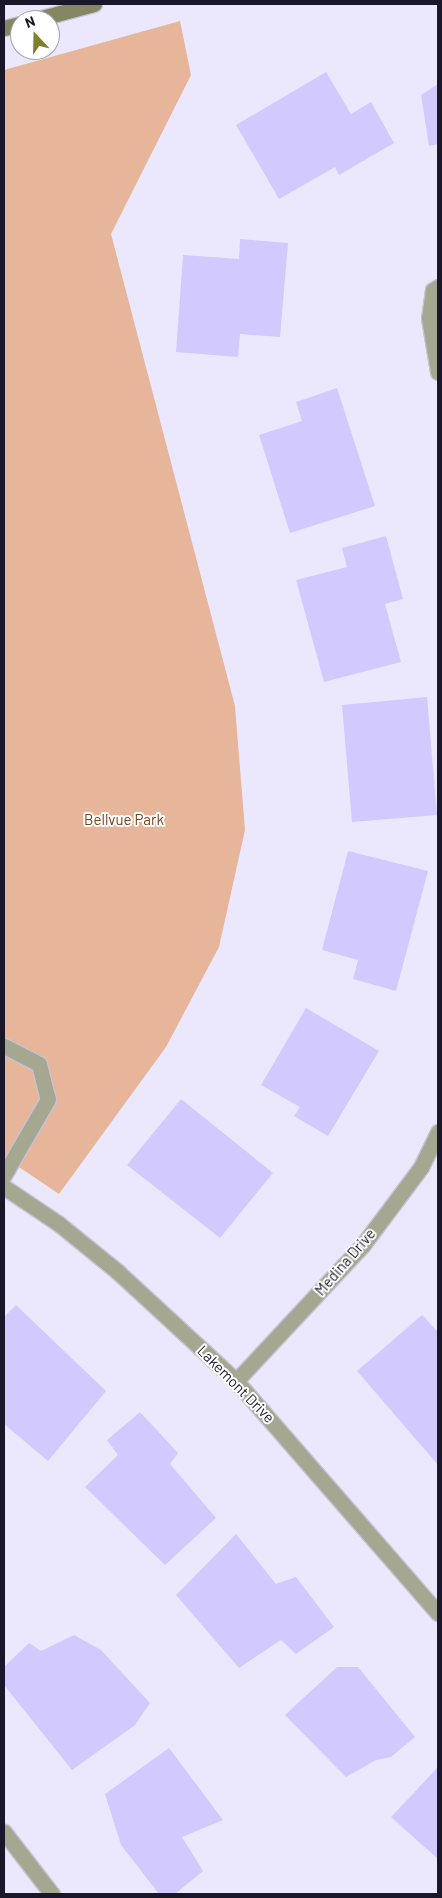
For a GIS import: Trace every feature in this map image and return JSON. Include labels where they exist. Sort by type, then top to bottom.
[{"type":"street","points":[[60,13],[94,4]]},
{"type":"street","points":[[438,287],[433,290],[429,318],[438,372]]},
{"type":"street","points":[[4,1046],[39,1064],[48,1099],[4,1175]]},
{"type":"street","name":"Medina Drive","points":[[236,1381],[362,1246],[420,1166],[438,1132]]},
{"type":"street","name":"Lakemont Drive","points":[[4,1187],[59,1224],[118,1272],[236,1381],[328,1483],[438,1613]]},
{"type":"street","points":[[4,1832],[52,1894]]},
{"type":"green space","name":"Bellvue Park","points":[[180,21],[191,75],[111,234],[235,706],[245,830],[219,947],[166,1047],[59,1194],[4,1157],[4,70],[40,60],[60,60],[60,54]]},
{"type":"building","points":[[326,72],[351,114],[371,102],[394,143],[339,175],[335,167],[279,199],[236,125]]},
{"type":"building","points":[[438,84],[438,144],[429,146],[421,95]]},
{"type":"building","points":[[240,239],[288,243],[280,337],[240,334],[238,357],[176,352],[183,255],[239,259]]},
{"type":"building","points":[[337,388],[375,506],[290,533],[259,435],[302,421],[296,402]]},
{"type":"building","points":[[386,536],[403,599],[385,604],[401,662],[324,682],[296,580],[347,567],[342,548]]},
{"type":"building","points":[[427,697],[437,815],[352,822],[342,705]]},
{"type":"building","points":[[348,851],[428,871],[396,991],[353,979],[358,960],[322,950]]},
{"type":"building","points":[[306,1008],[379,1051],[328,1136],[294,1116],[300,1107],[261,1085]]},
{"type":"building","points":[[181,1099],[273,1173],[220,1238],[127,1165]]},
{"type":"building","points":[[16,1305],[106,1391],[48,1461],[4,1424],[4,1317]]},
{"type":"building","points":[[422,1315],[438,1332],[438,1465],[357,1371]]},
{"type":"building","points":[[140,1412],[178,1453],[170,1464],[216,1518],[165,1565],[85,1487],[118,1455],[107,1440]]},
{"type":"building","points":[[236,1534],[276,1584],[296,1577],[334,1627],[296,1654],[281,1640],[239,1668],[176,1595]]},
{"type":"building","points":[[74,1635],[101,1650],[150,1703],[135,1725],[72,1770],[4,1685],[4,1667],[29,1643],[41,1651]]},
{"type":"building","points":[[337,1667],[358,1667],[415,1737],[391,1757],[376,1760],[346,1777],[285,1715]]},
{"type":"building","points":[[169,1748],[223,1820],[182,1837],[203,1871],[175,1894],[159,1894],[121,1845],[105,1794]]},
{"type":"building","points":[[438,1767],[438,1859],[391,1817]]}]
